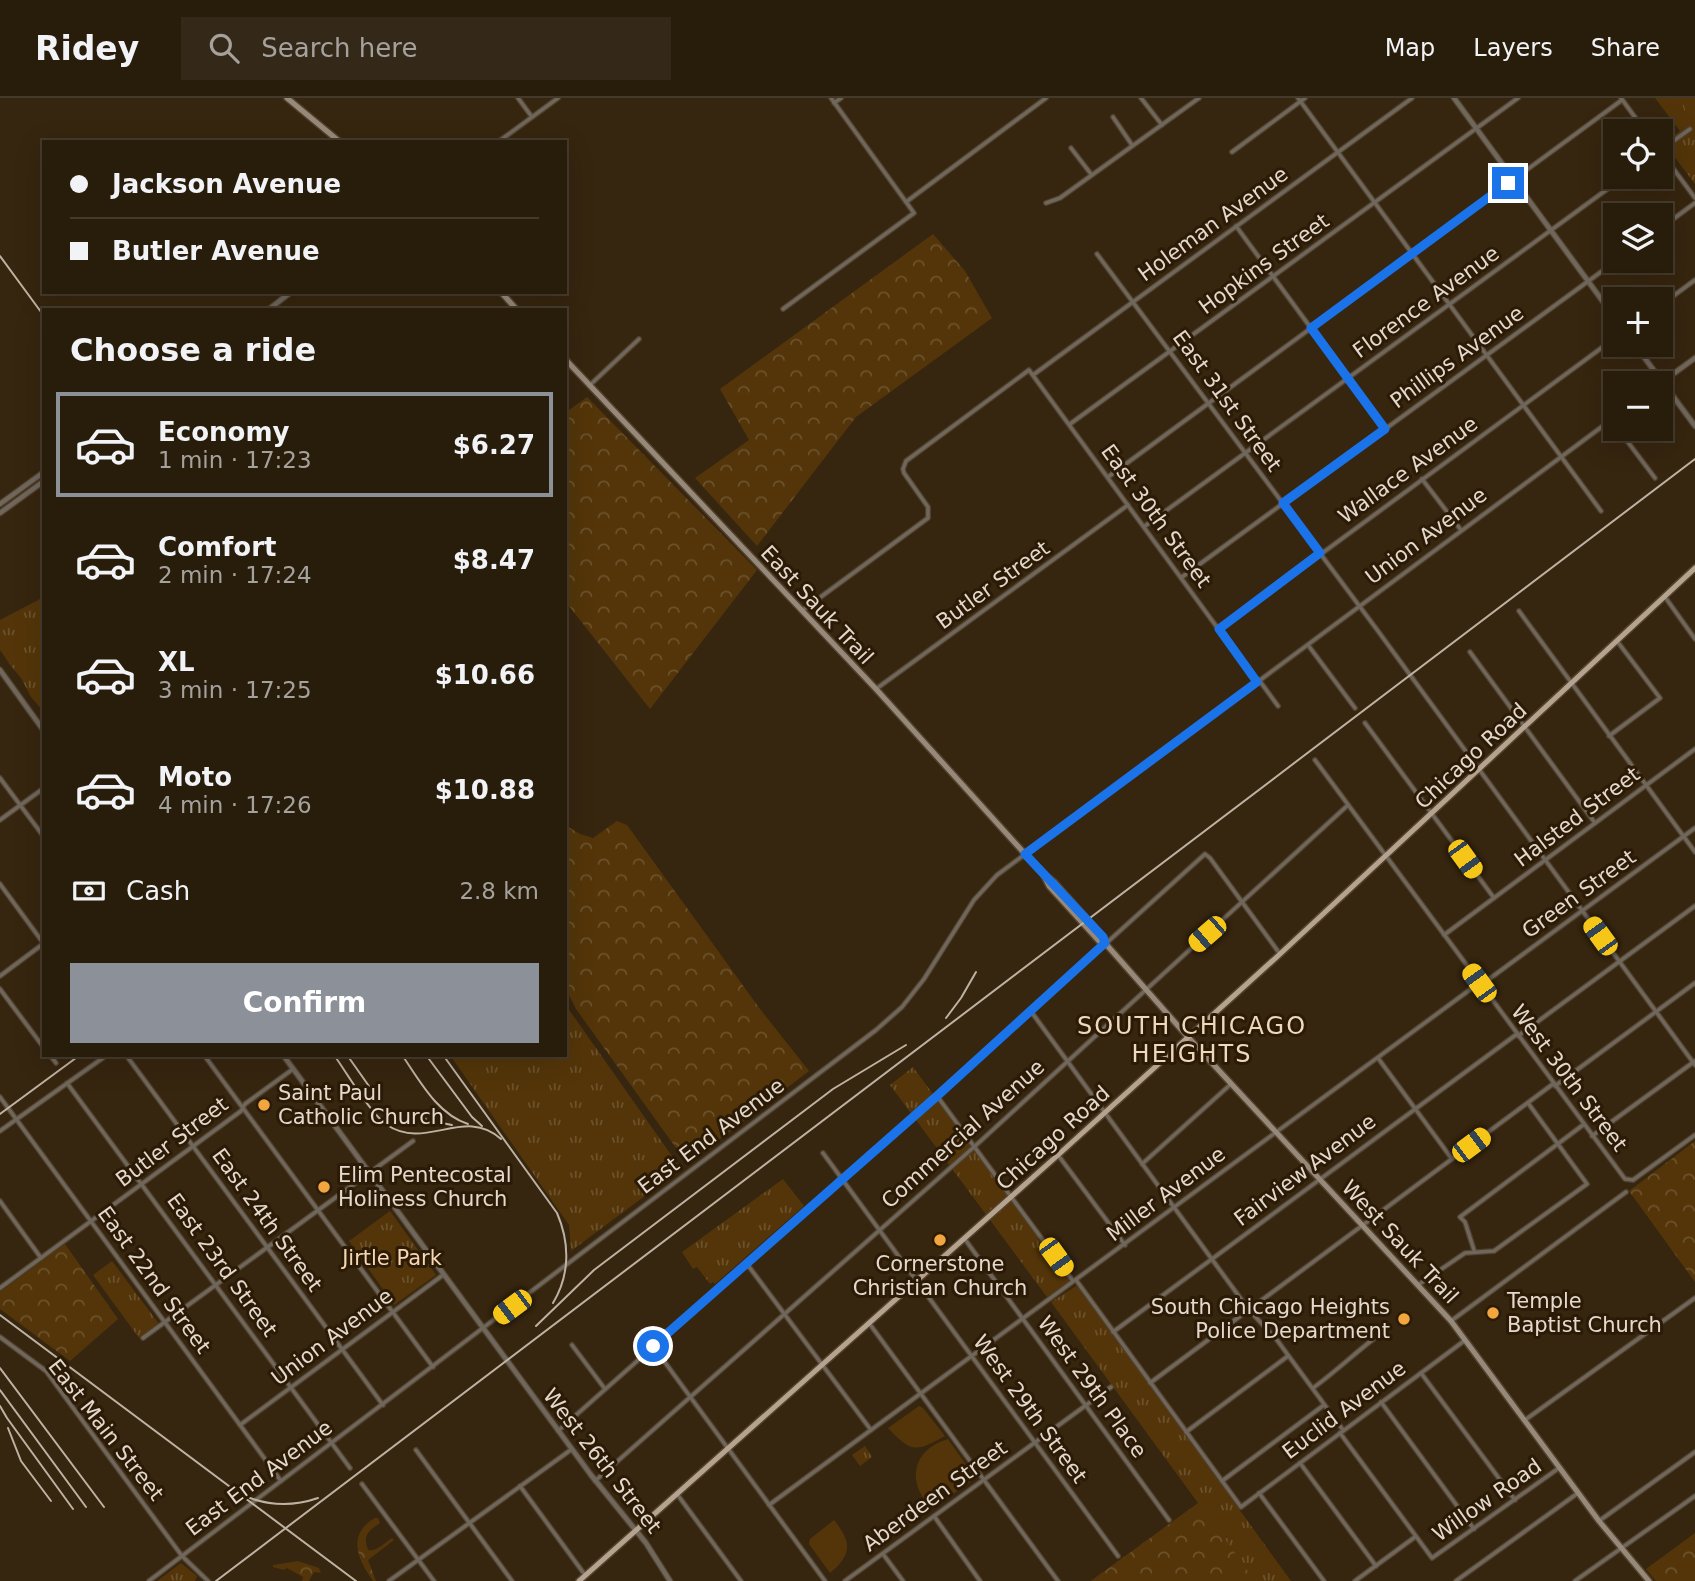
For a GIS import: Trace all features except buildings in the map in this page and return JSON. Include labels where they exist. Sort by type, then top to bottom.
[{"type":"main road","points":[[287,98],[338,140]]},
{"type":"main road","points":[[502,294],[515,308]]},
{"type":"main road","name":"East Sauk Trail","points":[[567,361],[802,610],[1043,874],[1049,886],[1086,922]]},
{"type":"main road","name":"Chicago Road","points":[[579,1581],[1058,1156],[1280,954],[1695,568]]},
{"type":"main road","name":"West Sauk Trail","points":[[1086,922],[1099,941],[1105,943],[1231,1084],[1451,1321],[1578,1493],[1649,1581]]},
{"type":"street","points":[[519,98],[532,117]]},
{"type":"street","points":[[501,140],[558,98]]},
{"type":"street","points":[[782,309],[914,213],[831,98]]},
{"type":"street","points":[[834,103],[841,98]]},
{"type":"street","points":[[906,202],[1046,98]]},
{"type":"street","points":[[1141,98],[1162,125]]},
{"type":"street","points":[[1046,203],[1060,198],[1199,98]]},
{"type":"street","name":"Holeman Avenue","points":[[1033,375],[1412,98]]},
{"type":"street","points":[[1454,98],[1603,302]]},
{"type":"street","name":"Hopkins Street","points":[[1069,425],[1518,98]]},
{"type":"street","points":[[1232,152],[1301,99],[1601,511]]},
{"type":"street","points":[[1108,477],[1622,99],[1637,119]]},
{"type":"street","points":[[1113,117],[1132,145]]},
{"type":"street","points":[[1673,142],[1690,129]]},
{"type":"street","points":[[1071,148],[1091,175]]},
{"type":"street","points":[[1673,168],[1695,198]]},
{"type":"street","name":"Florence Avenue","points":[[1145,527],[1607,189]]},
{"type":"street","points":[[1673,219],[1695,203]]},
{"type":"street","points":[[1236,226],[1385,429]]},
{"type":"street","name":"East 31st Street","points":[[1097,254],[1694,1063]]},
{"type":"street","name":"Phillips Avenue","points":[[1182,577],[1603,270]]},
{"type":"street","points":[[1673,296],[1695,280]]},
{"type":"street","points":[[271,308],[288,294]]},
{"type":"street","points":[[590,385],[639,339]]},
{"type":"street","name":"Wallace Avenue","points":[[1219,629],[1603,347]]},
{"type":"street","points":[[1673,374],[1695,358]]},
{"type":"street","name":"East 30th Street","points":[[802,610],[928,518],[928,507],[904,473],[906,461],[1029,370],[1278,706]]},
{"type":"street","points":[[1673,399],[1694,426]]},
{"type":"street","name":"Union Avenue","points":[[1258,681],[1603,426]]},
{"type":"street","points":[[1627,441],[1654,478]]},
{"type":"street","points":[[0,504],[42,473]]},
{"type":"street","points":[[1422,479],[1461,530]]},
{"type":"street","points":[[0,513],[42,482]]},
{"type":"street","name":"Butler Street","points":[[876,690],[1128,505]]},
{"type":"street","points":[[1665,597],[1695,639]]},
{"type":"street","points":[[1520,611],[1695,852]]},
{"type":"street","points":[[1609,736],[1660,698],[1618,641]]},
{"type":"street","points":[[1308,644],[1355,708]]},
{"type":"street","points":[[1470,652],[1595,823]]},
{"type":"street","points":[[0,670],[42,728]]},
{"type":"street","name":"East End Avenue","points":[[149,1581],[876,1030],[902,1007],[924,979],[974,900],[997,875],[1258,681]]},
{"type":"street","points":[[1365,723],[1494,898]]},
{"type":"street","name":"Halsted Street","points":[[1444,935],[1695,749]]},
{"type":"street","points":[[1315,760],[1385,856]]},
{"type":"street","points":[[0,778],[42,834]]},
{"type":"street","points":[[0,820],[42,790]]},
{"type":"street","name":"Commercial Avenue","points":[[595,1481],[974,1147],[1348,805]]},
{"type":"street","name":"Green Street","points":[[1480,984],[1695,828]]},
{"type":"street","points":[[558,1431],[937,1096],[1205,854],[1280,954]]},
{"type":"street","name":"West 30th Street","points":[[1385,856],[1625,1179],[1630,1182],[1695,1135]]},
{"type":"street","points":[[0,884],[42,941]]},
{"type":"street","name":"Fairview Avenue","points":[[1113,1332],[1695,905]]},
{"type":"street","points":[[0,976],[42,945]]},
{"type":"street","points":[[1150,1383],[1528,1102],[1695,983]]},
{"type":"street","name":"Miller Avenue","points":[[769,1505],[1480,984]]},
{"type":"street","points":[[0,989],[42,1045]]},
{"type":"street","points":[[1030,1010],[1249,1310],[1277,1340],[1313,1388],[1416,1536],[1355,1581]]},
{"type":"street","points":[[51,1057],[55,1063]]},
{"type":"street","points":[[0,1131],[104,1057]]},
{"type":"street","name":"East 24th Street","points":[[127,1057],[383,1405]]},
{"type":"street","points":[[205,1057],[433,1367]]},
{"type":"street","name":"West 26th Street","points":[[284,1057],[595,1481],[636,1531],[668,1580]]},
{"type":"street","points":[[1378,1058],[1452,1159]]},
{"type":"street","points":[[1592,1136],[1694,1063]]},
{"type":"street","name":"Butler Street","points":[[0,1288],[293,1069]]},
{"type":"street","name":"East 23rd Street","points":[[67,1083],[351,1468]]},
{"type":"street","points":[[1142,1164],[1231,1084]]},
{"type":"street","points":[[937,1096],[1222,1481],[1325,1405]]},
{"type":"street","name":"East 22nd Street","points":[[0,1097],[281,1481]]},
{"type":"street","points":[[1418,1285],[1455,1258],[1474,1250],[1494,1251],[1587,1184],[1528,1102]]},
{"type":"street","points":[[1474,1250],[1465,1223],[1460,1217],[1583,1124]]},
{"type":"street","points":[[143,1338],[413,1141]]},
{"type":"street","name":"West 29th Street","points":[[823,1153],[1118,1556]]},
{"type":"street","points":[[1058,1156],[1125,1245]]},
{"type":"street","points":[[1451,1321],[1626,1192]]},
{"type":"street","points":[[0,1201],[41,1258]]},
{"type":"street","name":"West 29th Place","points":[[964,1238],[1169,1520]]},
{"type":"street","points":[[747,1264],[871,1430]]},
{"type":"street","name":"Union Avenue","points":[[240,1425],[443,1275]]},
{"type":"street","points":[[1525,1420],[1695,1298]]},
{"type":"street","points":[[869,1323],[1058,1581]]},
{"type":"street","points":[[1313,1388],[1337,1370],[1348,1357],[1384,1331]]},
{"type":"street","name":"East Main Street","points":[[0,1337],[46,1371],[182,1556],[208,1581]]},
{"type":"street","name":"Euclid Avenue","points":[[1222,1481],[1241,1507],[1466,1339]]},
{"type":"street","points":[[572,1345],[605,1389]]},
{"type":"street","points":[[653,1346],[825,1581]]},
{"type":"street","points":[[1186,1432],[1288,1356]]},
{"type":"street","points":[[1421,1373],[1515,1500]]},
{"type":"street","name":"Aberdeen Street","points":[[845,1581],[1111,1387]]},
{"type":"street","points":[[1381,1402],[1474,1529]]},
{"type":"street","points":[[389,1581],[572,1449]]},
{"type":"street","points":[[416,1450],[512,1581]]},
{"type":"street","points":[[1600,1521],[1695,1452]]},
{"type":"street","points":[[1300,1463],[1376,1566]]},
{"type":"street","name":"Willow Road","points":[[1416,1536],[1432,1558],[1559,1468]]},
{"type":"street","points":[[362,1484],[434,1581]]},
{"type":"street","points":[[520,1486],[586,1575]]},
{"type":"street","points":[[1259,1493],[1324,1581]]},
{"type":"street","points":[[1456,1581],[1578,1493]]},
{"type":"street","points":[[677,1494],[741,1581]]},
{"type":"street","points":[[1576,1581],[1695,1496]]},
{"type":"street","points":[[934,1516],[980,1581]]},
{"type":"street","points":[[883,1554],[903,1581]]},
{"type":"green space","points":[[1655,98],[1695,98],[1695,184],[1673,155],[1673,136],[1680,131]]},
{"type":"green space","points":[[1682,98],[1695,98],[1695,116],[1688,120]]},
{"type":"green space","points":[[933,234],[965,271],[992,318],[856,417],[757,546],[695,478],[749,440],[720,389]]},
{"type":"green space","points":[[587,397],[757,570],[650,709],[567,604],[567,412]]},
{"type":"green space","points":[[42,598],[42,710],[0,650],[0,620]]},
{"type":"green space","points":[[617,821],[627,825],[760,1009],[809,1071],[689,1162],[684,1159],[576,1009],[567,991],[567,826],[593,838]]},
{"type":"green space","points":[[567,1007],[681,1169],[571,1251],[569,1225],[451,1057],[567,1057]]},
{"type":"green space","points":[[913,1067],[1070,1281],[1047,1297],[890,1085]]},
{"type":"green space","points":[[1695,1141],[1695,1282],[1629,1191]]},
{"type":"green space","points":[[783,1179],[804,1206],[715,1284],[710,1284],[697,1267],[693,1269],[682,1252]]},
{"type":"green space","name":"Jirtle Park","points":[[390,1211],[436,1275],[394,1305],[349,1241]]},
{"type":"green space","points":[[65,1244],[118,1319],[70,1361],[0,1309],[0,1292]]},
{"type":"green space","points":[[112,1261],[159,1324],[139,1338],[93,1275]]},
{"type":"green space","points":[[1076,1286],[1291,1581],[1091,1581],[1198,1503],[1051,1302]]},
{"type":"green space","points":[[919,1406],[945,1436],[920,1447],[908,1446],[888,1428]]},
{"type":"green space","points":[[948,1439],[972,1473],[971,1481],[932,1509],[918,1489],[916,1468],[926,1451]]},
{"type":"green space","points":[[865,1446],[872,1457],[860,1466],[852,1455]]},
{"type":"green space","points":[[1199,1503],[1255,1581],[1091,1581]]},
{"type":"green space","points":[[378,1518],[380,1523],[367,1534],[368,1550],[377,1548],[392,1538],[394,1540],[368,1560],[376,1581],[373,1581],[359,1556],[358,1539],[366,1524]]},
{"type":"green space","points":[[834,1520],[844,1535],[847,1548],[842,1560],[830,1573],[809,1544],[810,1539]]},
{"type":"green space","points":[[1695,1533],[1695,1581],[1656,1581],[1646,1569]]},
{"type":"green space","points":[[298,1561],[319,1568],[321,1573],[314,1572],[309,1581],[302,1581],[303,1577],[287,1568],[284,1570],[273,1567]]},
{"type":"green space","points":[[181,1563],[197,1576],[195,1581],[157,1581]]},
{"type":"railway","points":[[0,256],[42,313]]},
{"type":"railway","points":[[216,1581],[1695,459]]},
{"type":"railway","points":[[946,1018],[976,972]]},
{"type":"railway","points":[[536,1326],[594,1270],[833,1089],[906,1045]]},
{"type":"railway","points":[[0,1114],[77,1057]]},
{"type":"railway","points":[[335,1057],[366,1102],[387,1125],[402,1132],[416,1134],[473,1127],[487,1130],[501,1139]]},
{"type":"railway","points":[[348,1057],[376,1096]]},
{"type":"railway","points":[[403,1057],[438,1105],[468,1124]]},
{"type":"railway","points":[[427,1057],[472,1117],[482,1126]]},
{"type":"railway","points":[[444,1057],[557,1213],[564,1236],[566,1259],[563,1281],[553,1303]]},
{"type":"railway","points":[[415,1111],[427,1120],[452,1125]]},
{"type":"railway","points":[[0,1315],[356,1581]]},
{"type":"railway","points":[[0,1368],[104,1507]]},
{"type":"railway","points":[[0,1390],[86,1507]]},
{"type":"railway","points":[[0,1406],[73,1509]]},
{"type":"railway","points":[[8,1428],[21,1461],[51,1501]]},
{"type":"railway","points":[[250,1498],[284,1504],[318,1498]]},
{"type":"place","name":"Saint Paul Catholic Church","points":[[264,1105]]},
{"type":"place","name":"Elim Pentecostal Holiness Church","points":[[324,1187]]},
{"type":"place","name":"Cornerstone Christian Church","points":[[940,1240]]},
{"type":"place","name":"Temple Baptist Church","points":[[1493,1313]]},
{"type":"place","name":"South Chicago Heights Police Department","points":[[1404,1319]]},
{"type":"district","name":"SOUTH CHICAGO HEIGHTS","points":[[1192,1040]]},
{"type":"route","points":[[653,1346],[937,1096],[1105,943],[1103,937],[1054,882],[1025,854],[1257,682],[1219,629],[1320,553],[1283,503],[1385,429],[1311,328],[1508,183]]}]
